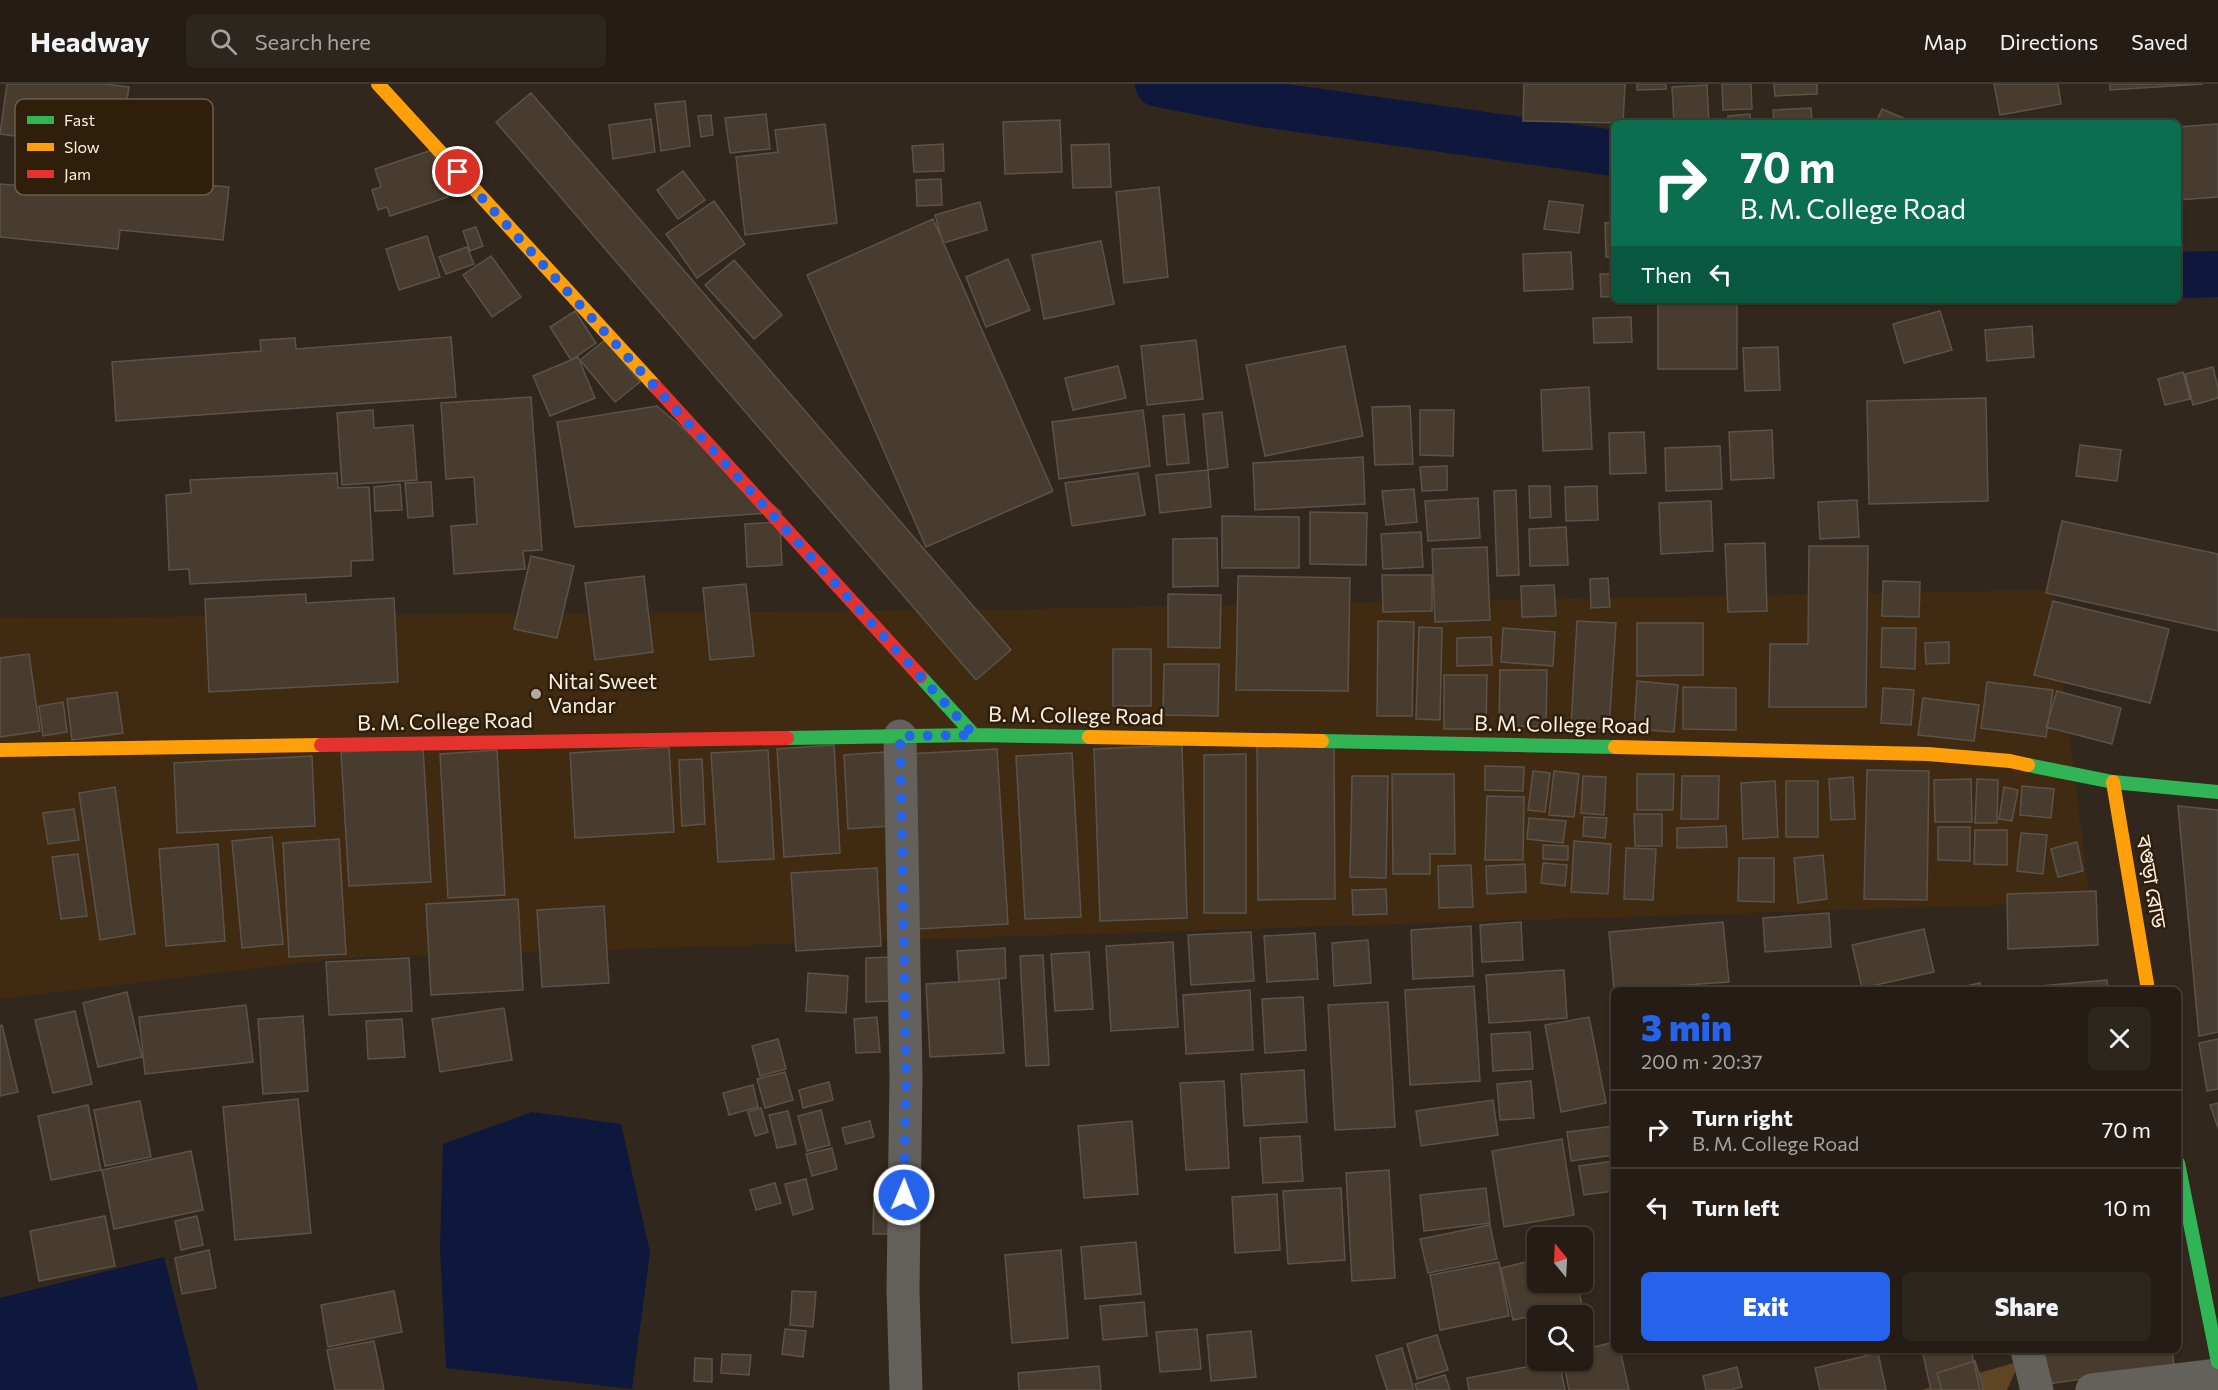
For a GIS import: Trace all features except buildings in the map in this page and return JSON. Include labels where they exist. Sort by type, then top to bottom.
[{"type":"main road","points":[[378,84],[974,735]]},
{"type":"main road","name":"B. M. College Road","points":[[0,750],[974,735],[1928,754],[2010,761],[2112,782],[2218,792]]},
{"type":"main road","name":"বগুড়া রোড","points":[[2112,782],[2147,987]]},
{"type":"main road","points":[[2181,1178],[2218,1362]]},
{"type":"street","points":[[900,736],[906,1077],[903,1290],[906,1390]]},
{"type":"street","points":[[2028,1353],[2037,1390]]},
{"type":"street","points":[[2092,1390],[2218,1376]]},
{"type":"shaded area","points":[[2052,590],[2090,902],[343,958],[0,999],[0,618],[977,610]]},
{"type":"shaded area","points":[[2020,1361],[2007,1390],[1921,1390]]},
{"type":"water","points":[[532,1112],[621,1124],[650,1252],[632,1389],[446,1368],[440,1247],[443,1144]]},
{"type":"water","points":[[164,1257],[198,1390],[0,1390],[0,1298]]},
{"type":"waterway","points":[[1158,84],[1256,103],[1611,153]]},
{"type":"waterway","points":[[2181,275],[2218,274]]},
{"type":"traffic: fast","points":[[920,676],[974,735]]},
{"type":"traffic: fast","points":[[787,738],[974,735],[1089,737]]},
{"type":"traffic: fast","points":[[1322,741],[1615,747]]},
{"type":"traffic: fast","points":[[2028,765],[2113,782],[2218,792]]},
{"type":"traffic: fast","points":[[2181,1178],[2218,1362]]},
{"type":"traffic: slow","points":[[378,84],[655,386]]},
{"type":"traffic: slow","points":[[1089,737],[1322,741]]},
{"type":"traffic: slow","points":[[0,750],[321,745]]},
{"type":"traffic: slow","points":[[1615,747],[1928,754],[2010,761],[2028,765]]},
{"type":"traffic: slow","points":[[2113,782],[2147,987]]},
{"type":"traffic: jam","points":[[655,386],[920,676]]},
{"type":"traffic: jam","points":[[321,745],[787,738]]},
{"type":"place","name":"Nitai Sweet Vandar","points":[[536,694]]},
{"type":"route","points":[[458,172],[974,735],[900,736],[906,1077],[904,1195]]}]
